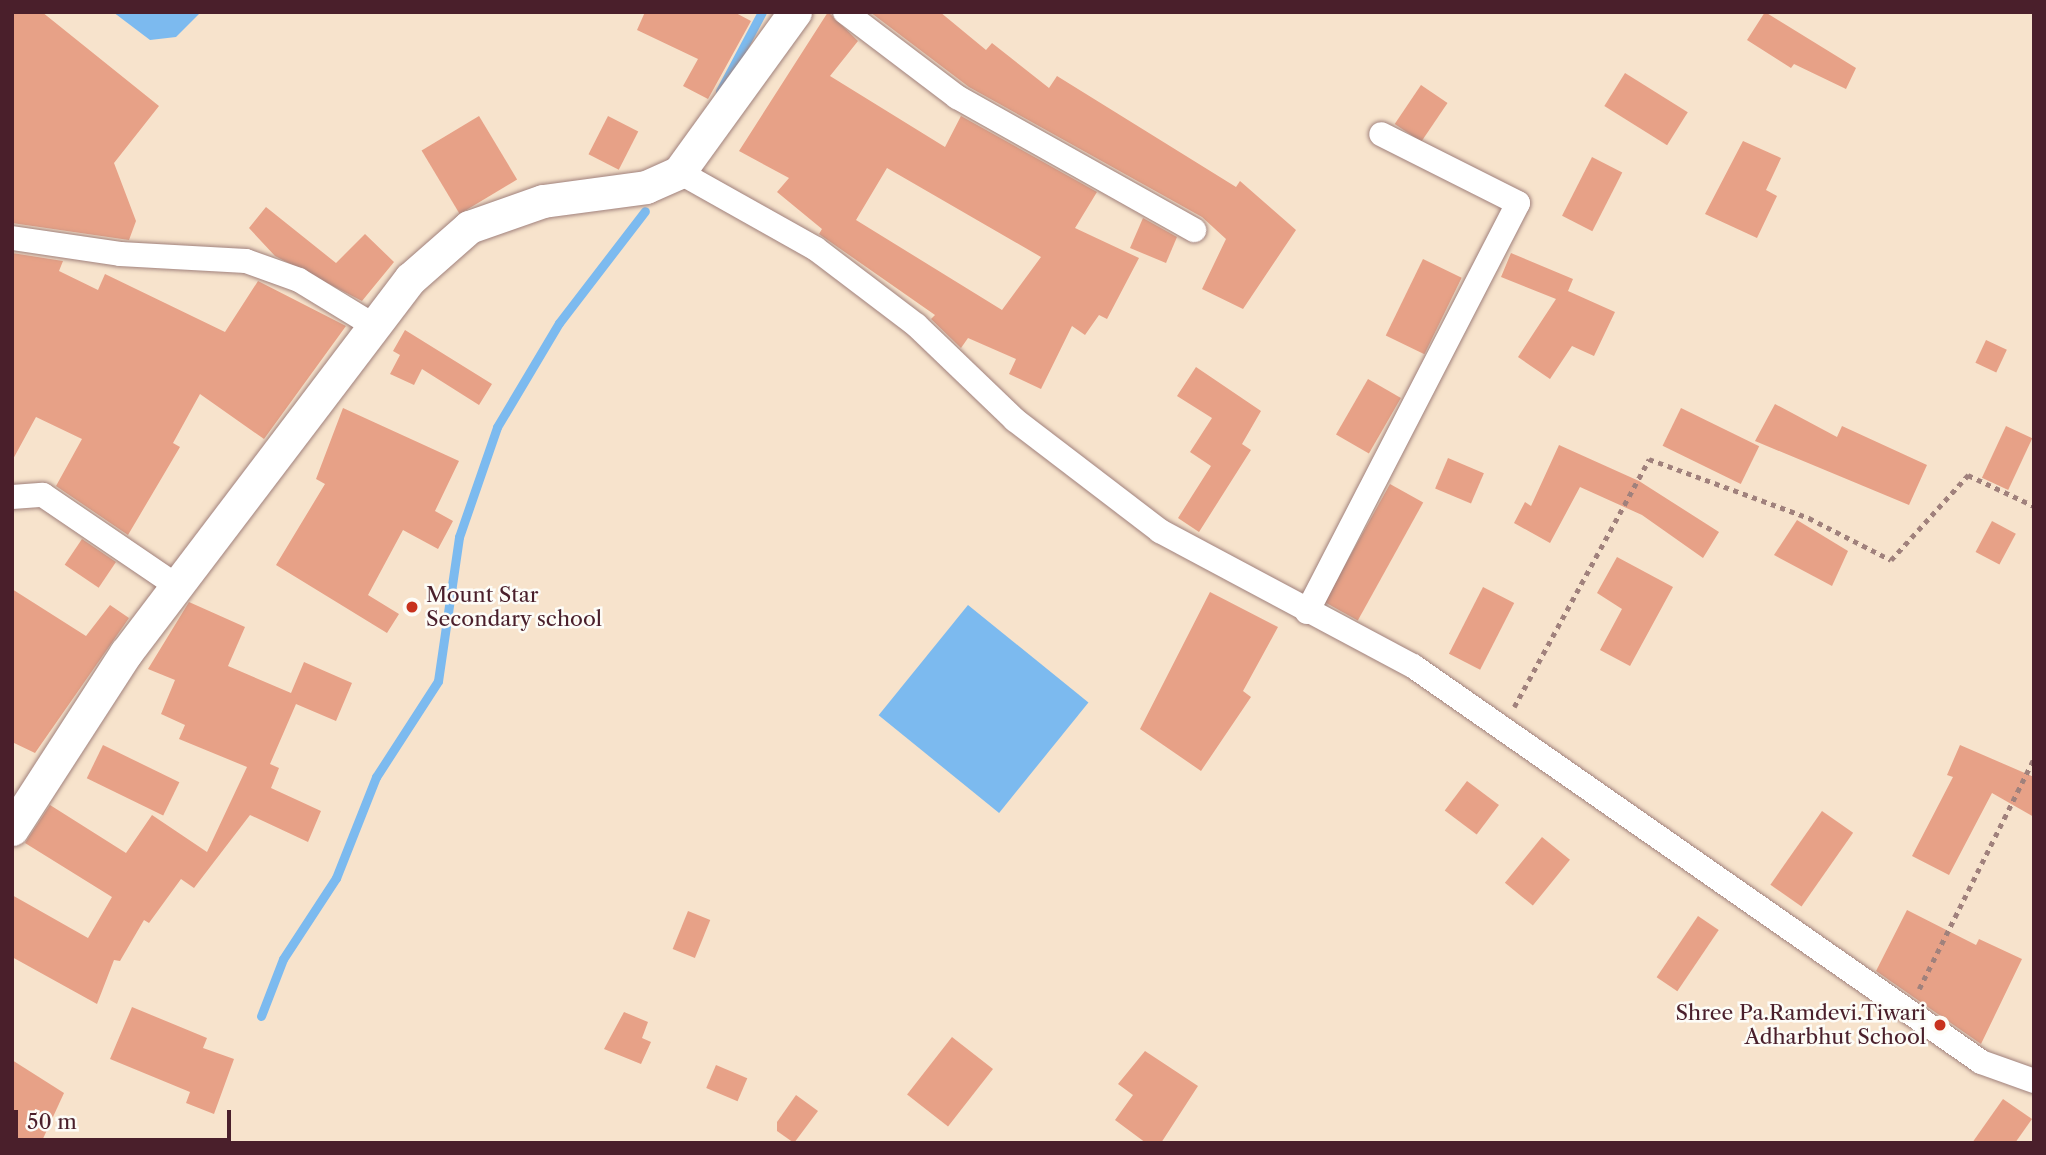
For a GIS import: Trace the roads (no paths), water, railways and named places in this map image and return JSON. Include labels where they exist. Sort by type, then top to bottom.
[{"type":"street","points":[[15,819],[177,586],[371,324],[469,227],[542,201],[646,187],[680,172],[795,12]]},
{"type":"street","points":[[845,12],[957,97],[1194,230]]},
{"type":"street","points":[[1307,612],[1518,203],[1381,134]]},
{"type":"street","points":[[680,172],[816,249],[916,325],[1015,420],[1160,531],[1307,612],[1413,666],[1981,1062],[2034,1081]]},
{"type":"street","points":[[12,238],[120,254],[246,261],[299,280],[371,324]]},
{"type":"street","points":[[12,497],[43,495],[177,586]]},
{"type":"water","points":[[113,12],[201,12],[176,37],[150,40]]},
{"type":"water","points":[[968,605],[1088,703],[999,813],[879,715]]},
{"type":"waterway","points":[[720,91],[762,12]]},
{"type":"waterway","points":[[261,1016],[283,959],[336,878],[376,777],[438,681],[459,537],[497,427],[559,323],[645,211]]},
{"type":"place","name":"Mount Star Secondary school","points":[[412,607]]},
{"type":"place","name":"Shree Pa.Ramdevi.Tiwari Adharbhut School","points":[[1940,1025]]}]
